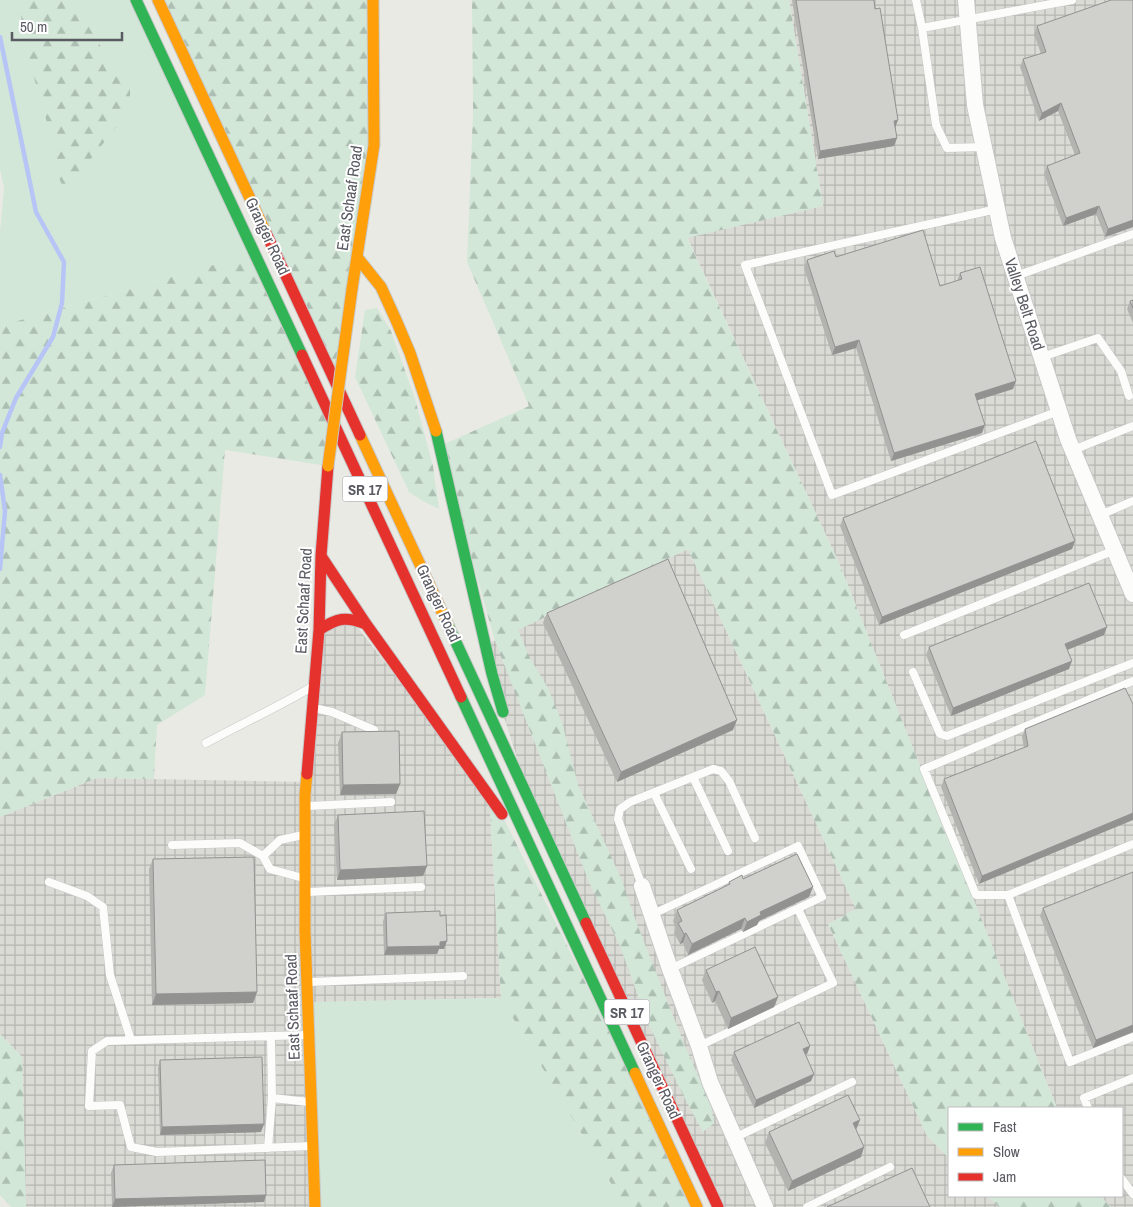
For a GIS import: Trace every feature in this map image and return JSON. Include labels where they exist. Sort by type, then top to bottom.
[{"type":"main road","name":"Granger Road","points":[[136,0],[397,557],[696,1207]]},
{"type":"main road","name":"Granger Road","points":[[158,0],[718,1207]]},
{"type":"main road","name":"East Schaaf Road","points":[[315,1207],[307,982],[305,806],[328,466],[356,258],[374,146],[373,0]]},
{"type":"main road","points":[[356,258],[381,287],[410,353],[431,413],[492,674],[536,816]]},
{"type":"main road","points":[[321,556],[366,624],[494,802],[590,979]]},
{"type":"main road","points":[[318,630],[338,619],[344,618],[350,618],[366,624]]},
{"type":"street","name":"Valley Belt Road","points":[[966,0],[975,105],[1003,238],[1073,450],[1114,550],[1129,572],[1133,594]]},
{"type":"street","points":[[642,886],[670,969],[700,1046],[710,1082],[764,1207]]},
{"type":"lane","points":[[916,0],[922,28],[936,125],[947,148],[984,147]]},
{"type":"lane","points":[[922,28],[1072,0]]},
{"type":"lane","points":[[997,209],[745,265],[832,495],[1059,411]]},
{"type":"lane","points":[[1016,276],[1133,234]]},
{"type":"lane","points":[[1042,358],[1098,338],[1121,371],[1129,396]]},
{"type":"lane","points":[[1073,450],[1133,426]]},
{"type":"lane","points":[[1100,515],[1133,501]]},
{"type":"lane","points":[[904,634],[1114,550]]},
{"type":"lane","points":[[913,672],[940,734],[947,736],[1133,663]]},
{"type":"lane","points":[[1133,681],[924,769],[976,895],[1008,896],[1133,844]]},
{"type":"lane","points":[[206,743],[314,686]]},
{"type":"lane","points":[[312,707],[332,712],[374,730]]},
{"type":"lane","points":[[642,886],[618,819],[620,809],[630,802],[713,769],[720,771],[728,781],[755,838]]},
{"type":"lane","points":[[693,777],[728,851]]},
{"type":"lane","points":[[654,793],[691,869]]},
{"type":"lane","points":[[305,806],[391,802]]},
{"type":"lane","points":[[263,856],[280,840],[305,835]]},
{"type":"lane","points":[[172,846],[240,844],[263,856],[270,869],[305,879]]},
{"type":"lane","points":[[653,914],[798,846],[822,897],[670,969]]},
{"type":"lane","points":[[49,882],[87,896],[103,907],[110,975],[131,1040]]},
{"type":"lane","points":[[305,892],[421,887]]},
{"type":"lane","points":[[1008,896],[1070,1062],[1133,1037]]},
{"type":"lane","points":[[700,1046],[833,983],[798,908]]},
{"type":"lane","points":[[307,982],[463,976]]},
{"type":"lane","points":[[309,1035],[107,1041],[92,1051],[89,1106],[120,1105],[132,1147],[157,1152],[313,1146]]},
{"type":"lane","points":[[268,1148],[272,1098],[272,1036]]},
{"type":"lane","points":[[1088,1107],[1084,1098],[1133,1078]]},
{"type":"lane","points":[[734,1138],[852,1082]]},
{"type":"lane","points":[[272,1098],[311,1102]]},
{"type":"lane","points":[[807,1207],[890,1168]]},
{"type":"lane","points":[[1123,1180],[1133,1194]]},
{"type":"shaded area","points":[[789,0],[1133,0],[1133,1207],[1111,1207],[1101,1197],[1123,1197],[1123,1107],[1057,1107],[839,563],[687,237],[823,206]]},
{"type":"shaded area","points":[[688,549],[856,909],[828,924],[927,1136],[948,1157],[948,1197],[989,1197],[999,1207],[718,1207],[536,816],[500,705],[485,645]]},
{"type":"shaded area","points":[[350,618],[489,794],[501,998],[308,1003],[315,1207],[26,1207],[22,1057],[0,1034],[0,817],[97,778],[306,782],[319,630]]},
{"type":"green space","points":[[0,0],[136,0],[255,253],[0,326],[0,232],[4,188],[0,169]]},
{"type":"green space","points":[[19,0],[78,0],[76,6],[106,55],[118,68],[130,86],[130,110],[65,191],[56,172],[54,147],[25,46]]},
{"type":"green space","points":[[158,0],[373,0],[375,123],[338,387]]},
{"type":"green space","points":[[472,0],[789,0],[823,206],[687,238],[839,563],[1057,1107],[948,1107],[948,1157],[927,1136],[828,924],[856,909],[688,549],[518,630],[530,658],[548,688],[562,722],[578,785],[621,878],[683,1041],[711,1106],[714,1123],[703,1132],[647,1021],[620,946],[589,882],[495,641],[440,446],[529,406],[467,262],[473,113]]},
{"type":"green space","points":[[255,253],[334,419],[328,466],[225,450],[205,695],[157,725],[154,779],[97,778],[0,817],[0,326]]},
{"type":"green space","points":[[377,308],[391,331],[415,399],[433,466],[439,509],[409,492],[355,377],[365,310]]},
{"type":"green space","points":[[489,794],[503,817],[697,1207],[625,1207],[501,998]]},
{"type":"green space","points":[[501,998],[625,1207],[315,1207],[308,1002]]},
{"type":"green space","points":[[0,1034],[22,1057],[26,1207],[11,1207],[0,1195]]},
{"type":"green space","points":[[989,1197],[1101,1197],[1111,1207],[999,1207]]},
{"type":"building","points":[[796,0],[874,0],[875,9],[880,8],[898,120],[894,121],[897,138],[820,151]]},
{"type":"building","points":[[1111,0],[1133,0],[1133,220],[1108,229],[1099,206],[1066,218],[1047,166],[1080,153],[1061,103],[1042,113],[1023,59],[1046,52],[1037,26]]},
{"type":"building","points":[[923,230],[940,286],[962,279],[960,273],[980,267],[1016,381],[975,394],[985,425],[894,453],[859,340],[835,347],[807,260],[834,251],[836,257]]},
{"type":"building","points":[[1036,441],[1075,541],[882,617],[843,518]]},
{"type":"building","points":[[668,559],[737,720],[621,772],[547,613]]},
{"type":"building","points":[[1089,583],[1107,627],[1065,644],[1072,661],[953,708],[929,647]]},
{"type":"building","points":[[1125,688],[1133,704],[1133,813],[982,876],[944,779],[1028,746],[1025,729]]},
{"type":"building","points":[[399,731],[400,784],[343,785],[342,732]]},
{"type":"building","points":[[424,811],[427,866],[340,870],[338,815]]},
{"type":"building","points":[[797,854],[813,887],[760,912],[761,915],[747,922],[745,918],[692,944],[686,933],[684,934],[678,923],[682,921],[677,910],[730,884],[729,882],[742,875],[743,879]]},
{"type":"building","points":[[254,857],[257,992],[156,994],[153,859]]},
{"type":"building","points":[[1133,872],[1133,1025],[1096,1040],[1043,908]]},
{"type":"building","points":[[440,911],[440,916],[446,915],[447,941],[440,942],[440,946],[387,947],[386,913]]},
{"type":"building","points":[[755,947],[778,997],[731,1018],[719,991],[716,992],[706,970]]},
{"type":"building","points":[[799,1022],[810,1046],[803,1049],[814,1074],[756,1100],[734,1052]]},
{"type":"building","points":[[262,1057],[264,1124],[162,1127],[160,1060]]},
{"type":"building","points":[[848,1095],[860,1120],[853,1123],[864,1147],[792,1181],[769,1132]]},
{"type":"building","points":[[265,1160],[266,1195],[115,1199],[114,1165]]},
{"type":"building","points":[[912,1168],[930,1207],[827,1207]]},
{"type":"waterway","points":[[0,37],[36,212],[64,262],[62,303],[53,337],[16,398],[2,433],[0,447]]},
{"type":"waterway","points":[[0,475],[5,511],[0,569]]},
{"type":"traffic: fast","points":[[136,0],[302,355]]},
{"type":"traffic: fast","points":[[436,431],[492,674],[503,712]]},
{"type":"traffic: fast","points":[[448,625],[586,923]]},
{"type":"traffic: fast","points":[[461,697],[635,1073]]},
{"type":"traffic: slow","points":[[158,0],[266,233]]},
{"type":"traffic: slow","points":[[352,289],[374,145],[373,0]]},
{"type":"traffic: slow","points":[[357,257],[381,287],[396,320],[410,353],[436,431]]},
{"type":"traffic: slow","points":[[328,466],[352,289]]},
{"type":"traffic: slow","points":[[360,435],[448,625]]},
{"type":"traffic: slow","points":[[307,774],[305,795],[305,931],[315,1207]]},
{"type":"traffic: slow","points":[[635,1073],[697,1207]]},
{"type":"traffic: jam","points":[[266,233],[360,435]]},
{"type":"traffic: jam","points":[[302,355],[461,697]]},
{"type":"traffic: jam","points":[[307,774],[319,630],[321,556],[328,466]]},
{"type":"traffic: jam","points":[[321,556],[366,624],[502,814]]},
{"type":"traffic: jam","points":[[319,630],[336,621],[347,619],[366,624]]},
{"type":"traffic: jam","points":[[586,923],[718,1207]]}]
